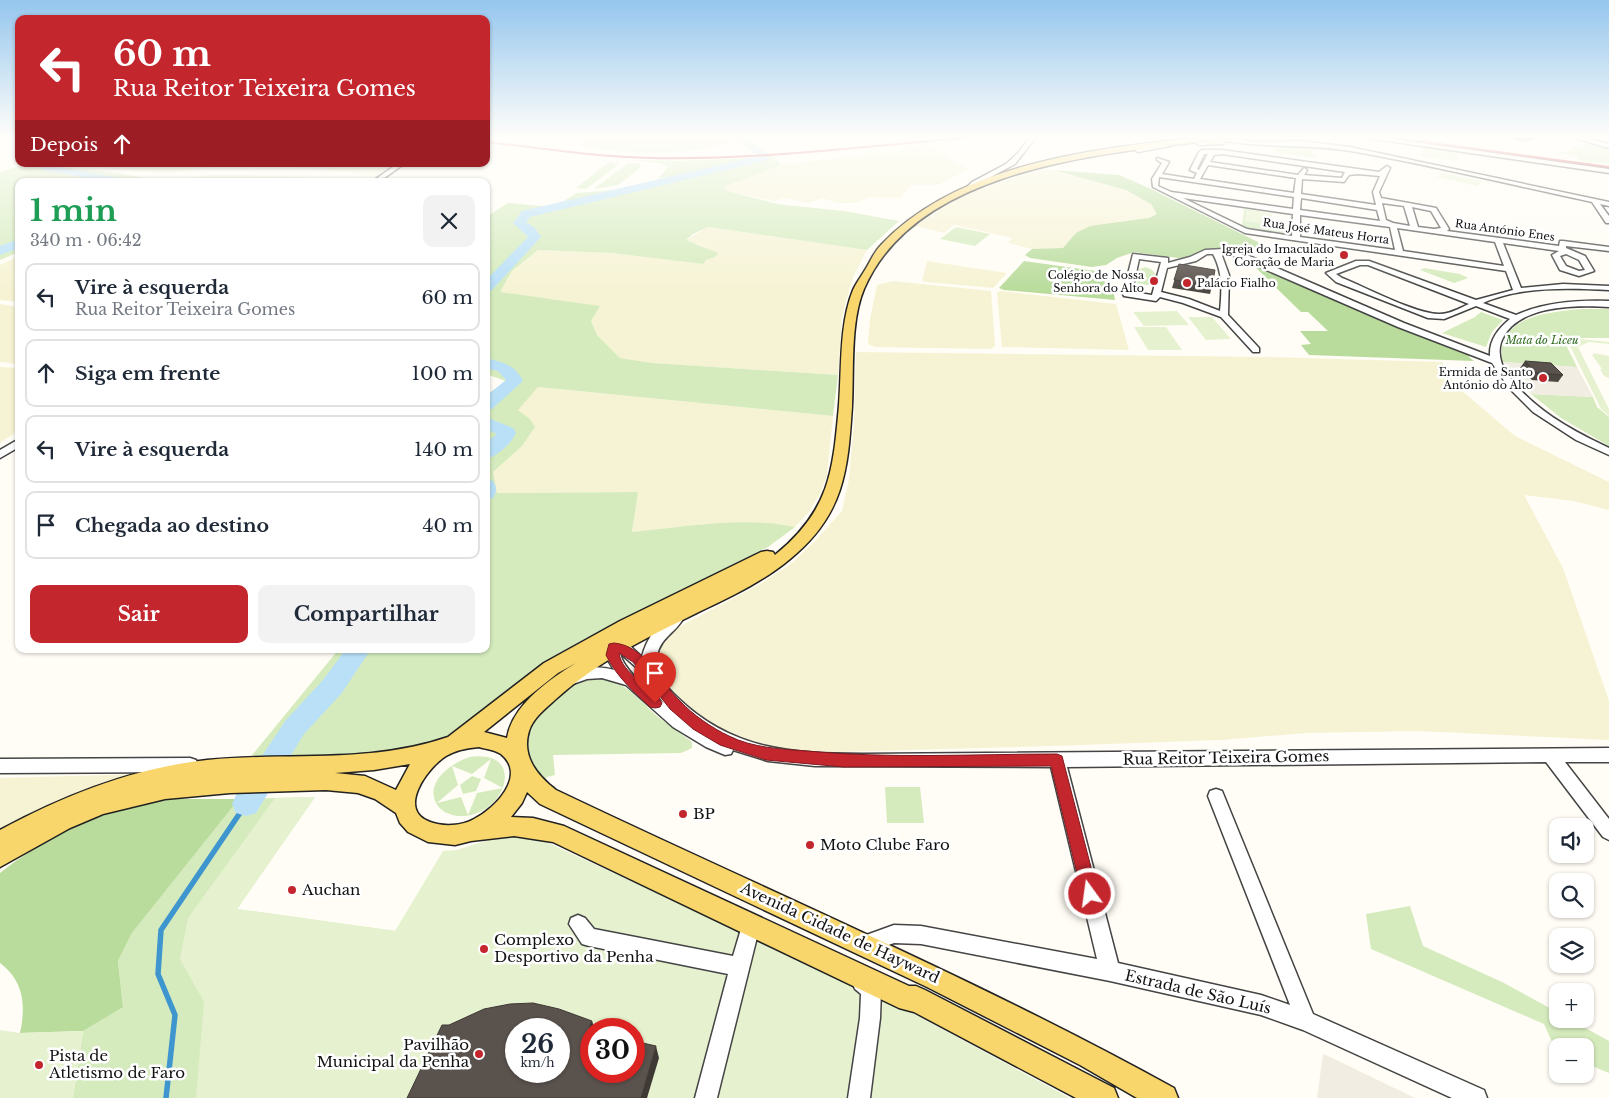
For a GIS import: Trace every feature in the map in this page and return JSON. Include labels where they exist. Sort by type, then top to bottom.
[{"type":"main road","points":[[826,505],[802,530],[777,550],[745,568],[626,626],[576,654],[532,681],[448,746],[425,760],[413,775],[406,791],[405,807],[412,822],[425,831],[452,835],[472,831],[490,822],[511,803],[521,780],[518,733],[528,714],[553,690],[577,671],[614,647],[733,588],[789,553],[810,531],[826,505],[838,474],[843,444],[851,328],[859,290],[878,255],[895,236],[925,212],[973,188]]},
{"type":"main road","points":[[0,857],[72,817],[120,799],[297,764],[390,760],[479,739],[494,741],[511,750],[520,763]]},
{"type":"main road","name":"Avenida Cidade de Hayward","points":[[520,763],[534,785],[548,797],[649,847],[903,961],[1015,1016],[1164,1098]]},
{"type":"main road","points":[[0,842],[68,806],[119,787],[158,776],[241,775],[283,782],[357,784],[382,792],[405,807]]},
{"type":"main road","name":"Avenida Cidade de Hayward","points":[[472,831],[502,825],[526,826],[556,833],[908,999],[916,999],[1104,1098]]},
{"type":"street","name":"Rua José Mateus Horta","points":[[1159,188],[1222,221],[1233,223],[1245,231],[1510,269]]},
{"type":"street","points":[[1233,188],[1297,201]]},
{"type":"street","points":[[1296,238],[1299,188]]},
{"type":"street","points":[[1378,188],[1376,192],[1383,221],[1393,226],[1400,253]]},
{"type":"street","points":[[1532,188],[1609,204]]},
{"type":"street","points":[[1208,200],[1211,194],[1216,192],[1380,208]]},
{"type":"street","name":"Rua António Enes","points":[[1168,194],[1564,250],[1562,243],[1609,249]]},
{"type":"street","points":[[1378,200],[1430,207],[1436,210],[1444,229]]},
{"type":"street","points":[[1595,202],[1609,221]]},
{"type":"street","points":[[1233,223],[1235,204]]},
{"type":"street","points":[[1407,204],[1415,229]]},
{"type":"street","points":[[1432,231],[1444,229],[1458,235]]},
{"type":"street","points":[[1498,240],[1516,288]]},
{"type":"street","points":[[1564,250],[1582,258],[1590,271],[1579,274],[1563,268],[1556,255],[1564,250]]},
{"type":"street","points":[[1163,267],[1193,259],[1205,252],[1237,254],[1401,325],[1496,361]]},
{"type":"street","points":[[1216,252],[1222,261],[1227,276],[1224,315]]},
{"type":"street","points":[[1136,256],[1165,260],[1163,267],[1156,298],[1127,294],[1136,256]]},
{"type":"street","points":[[1515,318],[1473,303],[1369,263],[1359,263],[1330,273],[1339,280],[1432,316],[1442,317],[1473,303],[1516,288],[1530,290],[1586,287],[1609,288]]},
{"type":"street","points":[[1579,274],[1586,287]]},
{"type":"street","points":[[1158,294],[1186,301],[1224,315],[1256,350]]},
{"type":"street","points":[[1609,304],[1581,304],[1547,308],[1515,318],[1509,321],[1494,344],[1496,361],[1511,384],[1537,409],[1573,434],[1609,452]]},
{"type":"street","points":[[0,455],[15,445]]},
{"type":"street","points":[[648,670],[653,641],[666,627],[685,612]]},
{"type":"street","points":[[626,626],[621,632],[612,655],[631,681],[680,724],[717,746],[764,760],[783,762],[844,761]]},
{"type":"street","points":[[576,654],[594,647],[624,648],[648,670],[656,684],[675,705],[698,725],[725,741],[766,754],[844,761]]},
{"type":"street","points":[[553,690],[577,676],[593,672],[610,672],[631,681]]},
{"type":"street","points":[[1550,755],[1609,832]]},
{"type":"street","name":"Rua Reitor Teixeira Gomes","points":[[844,761],[1608,756]]},
{"type":"street","points":[[1057,760],[1110,971]]},
{"type":"street","points":[[1,766],[241,775]]},
{"type":"street","points":[[1216,796],[1306,1020]]},
{"type":"street","points":[[578,924],[589,937],[739,967]]},
{"type":"street","points":[[706,1098],[751,925]]},
{"type":"street","name":"Estrada de São Luís","points":[[865,944],[894,934],[921,935],[1110,971],[1261,1005],[1306,1020],[1476,1098]]},
{"type":"street","points":[[903,961],[897,943],[906,934]]},
{"type":"street","points":[[848,970],[870,990],[870,1018],[859,1098]]},
{"type":"street","points":[[870,1018],[876,1003],[886,997],[908,999]]},
{"type":"shaded area","points":[[725,188],[909,188],[900,198],[871,197],[854,203],[838,203],[822,198],[809,203],[784,198],[774,201],[728,191]]},
{"type":"shaded area","points":[[984,188],[1120,188],[1151,204],[1158,214],[1149,218],[1076,233],[1063,248],[1032,249],[1008,243],[1012,238],[954,225],[944,233],[915,226],[954,201]]},
{"type":"shaded area","points":[[708,227],[867,250],[853,277],[842,316],[838,375],[652,363],[620,358],[597,335],[591,321],[599,306],[500,292],[512,271],[538,250],[612,253],[703,264],[706,260],[715,257],[706,247],[686,240]]},
{"type":"shaded area","points":[[15,258],[15,302],[0,300],[0,265]]},
{"type":"shaded area","points":[[927,261],[1007,273],[993,288],[926,282],[922,281]]},
{"type":"shaded area","points":[[893,281],[991,291],[995,346],[990,349],[875,347],[868,344],[870,319],[877,285]]},
{"type":"shaded area","points":[[997,292],[1116,304],[1129,350],[1002,347]]},
{"type":"shaded area","points":[[0,304],[15,306],[15,364],[0,362]]},
{"type":"shaded area","points":[[856,352],[1266,357],[1442,362],[1454,384],[1515,436],[1609,482],[1609,510],[1574,501],[1524,495],[1563,568],[1609,701],[1609,740],[1417,731],[1307,733],[1221,740],[836,752],[794,751],[756,742],[719,729],[697,716],[678,699],[656,664],[659,647],[673,630],[757,586],[792,563],[842,511],[849,479],[854,423]]},
{"type":"shaded area","points":[[1502,362],[1577,367],[1593,397],[1531,394]]},
{"type":"shaded area","points":[[0,367],[15,368],[15,433],[0,443]]},
{"type":"shaded area","points":[[538,387],[833,416],[827,475],[820,494],[808,513],[795,527],[779,524],[707,524],[632,532],[637,492],[497,493],[493,472],[522,446],[530,419],[517,410]]},
{"type":"shaded area","points":[[144,774],[0,837],[0,778]]},
{"type":"shaded area","points":[[1323,1054],[1328,1056],[1415,1098],[1317,1098]]},
{"type":"green space","points":[[0,188],[15,188],[15,254],[0,260]]},
{"type":"green space","points":[[725,188],[728,191],[777,204],[844,211],[899,221],[867,250],[708,227],[693,234],[686,240],[718,253],[703,264],[612,253],[538,250],[512,271],[500,292],[600,306],[591,321],[597,335],[620,358],[652,363],[838,375],[833,416],[538,387],[518,410],[530,419],[535,427],[522,446],[493,472],[497,493],[638,492],[632,532],[735,522],[756,522],[795,527],[768,547],[584,639],[556,655],[529,674],[474,721],[437,742],[399,752],[248,760],[336,653],[490,653],[490,395],[506,381],[490,375],[490,214],[508,203],[554,207],[577,193],[628,189]]},
{"type":"green space","points":[[1120,188],[1149,188],[1268,247],[1216,249],[1199,252],[1186,259],[1134,252],[1117,258],[1106,265],[1092,267],[1030,258],[1025,255],[1032,249],[1063,248],[1076,233],[1090,226],[1149,218],[1157,214],[1151,204]]},
{"type":"green space","points":[[1244,209],[1279,214],[1247,211],[1245,221],[1286,227],[1286,234],[1242,227]]},
{"type":"green space","points":[[1247,211],[1272,214],[1270,225],[1245,221]]},
{"type":"green space","points":[[956,227],[990,234],[975,246],[940,239]]},
{"type":"green space","points":[[1024,261],[1103,272],[1111,279],[1115,300],[999,288]]},
{"type":"green space","points":[[1252,264],[1470,354],[1469,357],[1474,361],[1309,355],[1301,345],[1311,344],[1300,331],[1328,331],[1308,312],[1301,312]]},
{"type":"green space","points":[[1145,267],[1151,269],[1157,275],[1156,281],[1148,285],[1138,284],[1134,276],[1138,270]]},
{"type":"green space","points":[[1424,268],[1460,274],[1468,278],[1454,283],[1420,270]]},
{"type":"green space","name":"Mata do Liceu","points":[[1580,309],[1609,309],[1609,338],[1577,338],[1569,340],[1566,345],[1577,367],[1502,362],[1502,347],[1507,335],[1515,326],[1539,315]]},
{"type":"green space","points":[[1177,311],[1189,325],[1144,326],[1133,312]]},
{"type":"green space","points":[[1481,312],[1503,320],[1492,332],[1486,347],[1442,333],[1475,317]]},
{"type":"green space","points":[[1188,317],[1212,317],[1231,339],[1206,340]]},
{"type":"green space","points":[[1134,327],[1166,327],[1182,350],[1148,350]]},
{"type":"green space","points":[[1580,339],[1609,342],[1609,344],[1589,342],[1578,347],[1609,409],[1609,416],[1601,409],[1570,346],[1573,341]]},
{"type":"green space","points":[[1593,353],[1609,356],[1609,378],[1604,376],[1600,369],[1602,369],[1592,355],[1594,355]]},
{"type":"green space","points":[[1531,394],[1593,397],[1597,407],[1609,417],[1609,446],[1561,418]]},
{"type":"green space","points":[[596,678],[615,682],[630,691],[657,716],[692,742],[692,748],[681,753],[553,755],[555,775],[547,777],[542,782],[526,754],[525,742],[530,726],[554,699],[576,685]]},
{"type":"green space","points":[[470,757],[488,757],[500,763],[505,773],[504,785],[502,788],[484,778],[491,759],[472,774],[452,766],[458,785],[437,803],[461,797],[468,815],[451,815],[436,803],[434,787],[442,774],[449,768],[456,763]]},
{"type":"green space","points":[[472,776],[481,779],[476,791],[463,794],[460,785]]},
{"type":"green space","points":[[885,787],[920,787],[924,823],[887,823]]},
{"type":"green space","points":[[502,788],[498,797],[488,807],[468,815],[477,793]]},
{"type":"green space","points":[[315,797],[237,909],[395,931],[301,1098],[73,1098],[83,1031],[123,1006],[118,961],[132,933],[239,799]]},
{"type":"green space","name":"Complexo Desportivo da Penha","points":[[315,797],[237,909],[395,931],[443,851],[457,850],[501,836],[537,838],[728,925],[903,1008],[1070,1098],[196,1098],[204,1002],[180,959],[188,918],[275,798]]},
{"type":"green space","points":[[173,799],[239,799],[132,933],[118,961],[123,1007],[83,1031],[20,1033],[23,1013],[21,995],[14,978],[0,963],[0,873],[45,842],[93,819],[127,808]]},
{"type":"green space","points":[[1410,906],[1423,946],[1502,982],[1549,1008],[1549,1028],[1585,1028],[1609,1041],[1609,1073],[1594,1067],[1594,1038],[1550,1038],[1544,1024],[1371,949],[1366,914]]},
{"type":"green space","name":"Pista de Atletismo de Faro","points":[[0,1030],[20,1033],[83,1031],[73,1098],[0,1098]]},
{"type":"building","points":[[1179,264],[1215,270],[1212,286],[1174,280]]},
{"type":"building","points":[[1525,361],[1551,363],[1563,375],[1536,373]]},
{"type":"building","name":"Pavilhão Municipal da Penha","points":[[533,1003],[559,1009],[584,1018],[580,1018],[580,1083],[645,1083],[645,1044],[656,1046],[641,1098],[407,1098],[442,1025],[449,1025],[484,1009],[510,1004]]},
{"type":"waterway","points":[[490,284],[535,237],[531,231],[519,223],[526,214],[635,188]]},
{"type":"waterway","points":[[0,251],[15,245]]},
{"type":"waterway","points":[[490,364],[507,370],[515,381],[490,402]]},
{"type":"waterway","points":[[490,424],[507,432],[506,436],[490,450]]},
{"type":"waterway","points":[[246,804],[295,727],[332,687],[356,653]]},
{"type":"waterway","points":[[166,1098],[175,1015],[158,974],[161,930],[246,804]]},
{"type":"place","name":"Igreja do Imaculado Coração de Maria","points":[[1344,255]]},
{"type":"place","name":"Colégio de Nossa Senhora do Alto","points":[[1154,281]]},
{"type":"place","name":"Palácio Fialho","points":[[1187,283]]},
{"type":"place","name":"Ermida de Santo António do Alto","points":[[1543,378]]},
{"type":"place","name":"BP","points":[[683,814]]},
{"type":"place","name":"Moto Clube Faro","points":[[810,845]]},
{"type":"place","name":"Auchan","points":[[292,890]]},
{"type":"place","name":"Complexo Desportivo da Penha","points":[[484,949]]},
{"type":"place","name":"Pavilhão Municipal da Penha","points":[[479,1054]]},
{"type":"place","name":"Pista de Atletismo de Faro","points":[[39,1065]]},
{"type":"route","points":[[655,703],[631,681],[616,662],[612,655],[614,647],[624,648],[638,659],[648,670],[656,684],[675,705],[698,725],[725,741],[766,754],[844,761],[982,762],[1057,760],[1090,894]]}]
